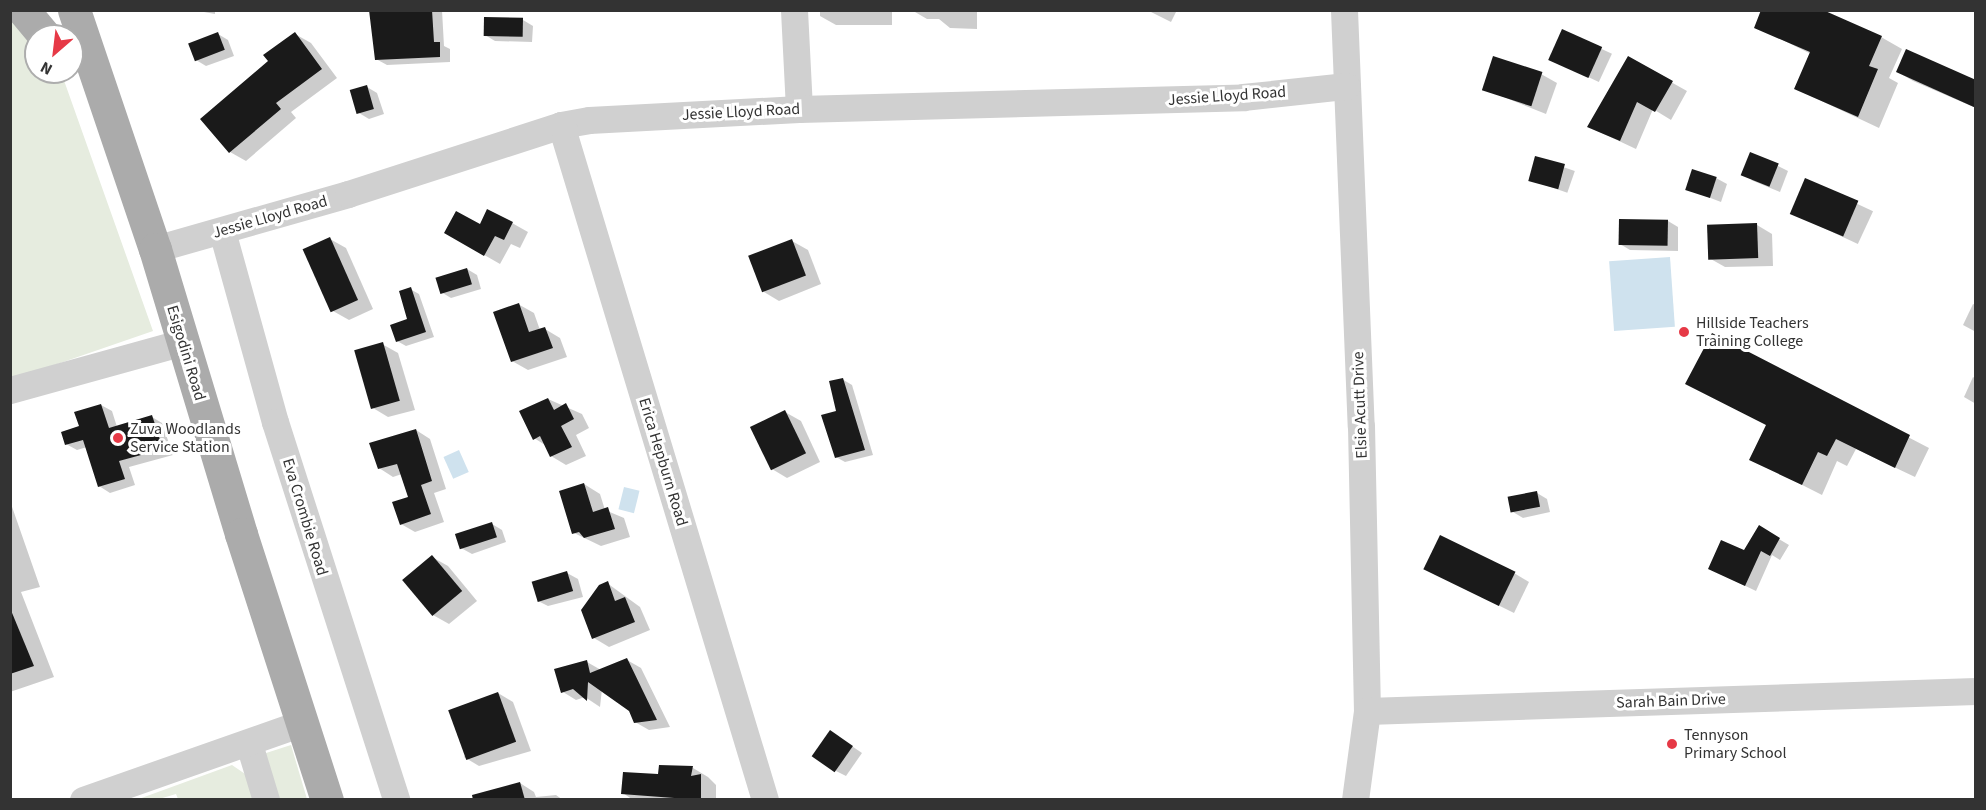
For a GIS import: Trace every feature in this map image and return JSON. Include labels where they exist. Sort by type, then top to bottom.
[{"type":"main road","points":[[23,10],[35,24]]},
{"type":"main road","name":"Esigodini Road","points":[[84,43],[155,249],[327,800]]},
{"type":"street","points":[[794,10],[799,109]]},
{"type":"street","name":"Elsie Acutt Drive","points":[[1344,10],[1361,426],[1367,711],[1355,800]]},
{"type":"street","name":"Jessie Lloyd Road","points":[[155,249],[222,231],[561,125],[604,119],[799,109],[1242,98],[1346,86]]},
{"type":"street","name":"Erica Hepburn Road","points":[[561,125],[765,800]]},
{"type":"street","name":"Eva Crombie Road","points":[[222,231],[275,422],[396,800]]},
{"type":"street","points":[[10,390],[183,342]]},
{"type":"street","name":"Sarah Bain Drive","points":[[1367,711],[1976,691]]},
{"type":"street","points":[[83,800],[249,744],[302,723]]},
{"type":"street","points":[[249,744],[266,800]]},
{"type":"shaded area","points":[[10,16],[24,31],[24,84],[65,84],[153,331],[11,380]]},
{"type":"shaded area","points":[[291,745],[307,799],[277,799],[263,754]]},
{"type":"shaded area","points":[[232,765],[251,778],[258,799],[178,799],[176,794],[159,799],[136,800]]},
{"type":"water","points":[[1670,257],[1675,327],[1614,331],[1609,261]]},
{"type":"water","points":[[459,450],[469,472],[453,479],[443,457]]},
{"type":"water","points":[[624,487],[640,491],[634,513],[618,509]]},
{"type":"building","points":[[369,10],[432,10],[434,42],[440,42],[440,57],[375,60]]},
{"type":"building","points":[[1761,10],[1823,10],[1882,36],[1869,66],[1878,69],[1858,117],[1794,89],[1810,52],[1754,28]]},
{"type":"building","points":[[484,17],[523,18],[523,37],[484,36]]},
{"type":"building","points":[[1562,29],[1602,47],[1588,78],[1548,60]]},
{"type":"building","points":[[218,32],[225,50],[195,61],[188,43]]},
{"type":"building","points":[[295,32],[322,69],[276,103],[281,109],[229,153],[200,119],[268,61],[263,55]]},
{"type":"building","points":[[1906,49],[1976,80],[1976,108],[1896,72]]},
{"type":"building","points":[[1493,56],[1542,72],[1531,106],[1482,90]]},
{"type":"building","points":[[1628,56],[1673,81],[1655,112],[1637,102],[1620,141],[1587,127]]},
{"type":"building","points":[[367,85],[374,109],[357,114],[350,90]]},
{"type":"building","points":[[1750,152],[1779,164],[1769,187],[1741,175]]},
{"type":"building","points":[[1535,156],[1565,164],[1558,189],[1528,181]]},
{"type":"building","points":[[1692,169],[1717,177],[1710,198],[1685,190]]},
{"type":"building","points":[[1805,178],[1858,201],[1843,237],[1790,214]]},
{"type":"building","points":[[487,209],[513,222],[504,240],[495,236],[484,256],[444,233],[456,211],[480,224]]},
{"type":"building","points":[[1619,219],[1668,220],[1668,246],[1619,245]]},
{"type":"building","points":[[1757,223],[1758,258],[1708,260],[1707,225]]},
{"type":"building","points":[[330,237],[358,300],[331,312],[303,249]]},
{"type":"building","points":[[792,239],[806,275],[762,292],[748,256]]},
{"type":"building","points":[[467,268],[472,284],[440,294],[435,278]]},
{"type":"building","points":[[411,287],[426,332],[396,342],[390,325],[407,319],[399,291]]},
{"type":"building","points":[[519,303],[529,332],[545,327],[553,348],[511,362],[493,312]]},
{"type":"building","points":[[1712,333],[1910,435],[1895,468],[1836,439],[1827,456],[1818,452],[1802,485],[1749,460],[1766,425],[1685,384]]},
{"type":"building","points":[[383,342],[400,401],[371,409],[354,350]]},
{"type":"building","points":[[843,378],[865,450],[835,458],[821,415],[836,411],[829,381]]},
{"type":"building","points":[[548,398],[554,410],[566,403],[574,419],[561,426],[572,447],[550,457],[540,436],[533,440],[519,411]]},
{"type":"building","points":[[101,404],[109,428],[152,415],[163,449],[119,461],[125,479],[98,487],[83,440],[65,445],[61,432],[79,426],[74,412]]},
{"type":"building","points":[[785,410],[806,453],[771,470],[750,427]]},
{"type":"building","points":[[416,429],[432,481],[421,485],[431,514],[400,525],[392,502],[408,497],[397,464],[378,469],[369,443]]},
{"type":"building","points":[[584,483],[593,512],[608,507],[615,529],[584,538],[579,532],[572,534],[559,491]]},
{"type":"building","points":[[1537,491],[1540,507],[1511,512],[1508,497]]},
{"type":"building","points":[[492,522],[497,537],[460,549],[455,534]]},
{"type":"building","points":[[1759,525],[1780,538],[1770,556],[1761,551],[1745,586],[1708,569],[1721,540],[1744,550]]},
{"type":"building","points":[[1440,535],[1515,572],[1499,606],[1423,569]]},
{"type":"building","points":[[432,555],[462,591],[432,616],[402,580]]},
{"type":"building","points":[[567,571],[573,591],[538,602],[532,582]]},
{"type":"building","points":[[608,581],[615,601],[625,597],[635,622],[592,639],[581,610],[599,585]]},
{"type":"building","points":[[10,608],[34,666],[10,674]]},
{"type":"building","points":[[627,658],[657,720],[634,723],[629,711],[588,682],[587,701],[573,689],[561,693],[554,669],[587,660],[590,673]]},
{"type":"building","points":[[498,692],[516,742],[466,760],[448,710]]},
{"type":"building","points":[[830,730],[853,746],[835,772],[812,756]]},
{"type":"building","points":[[659,765],[693,766],[691,776],[701,774],[701,800],[621,794],[623,772],[658,774]]},
{"type":"building","points":[[520,782],[525,800],[473,800],[472,795]]},
{"type":"place","name":"Hillside Teachers Training College","points":[[1684,332]]},
{"type":"place","name":"Zuva Woodlands Service Station","points":[[118,438]]},
{"type":"place","name":"Tennyson Primary School","points":[[1672,744]]}]
